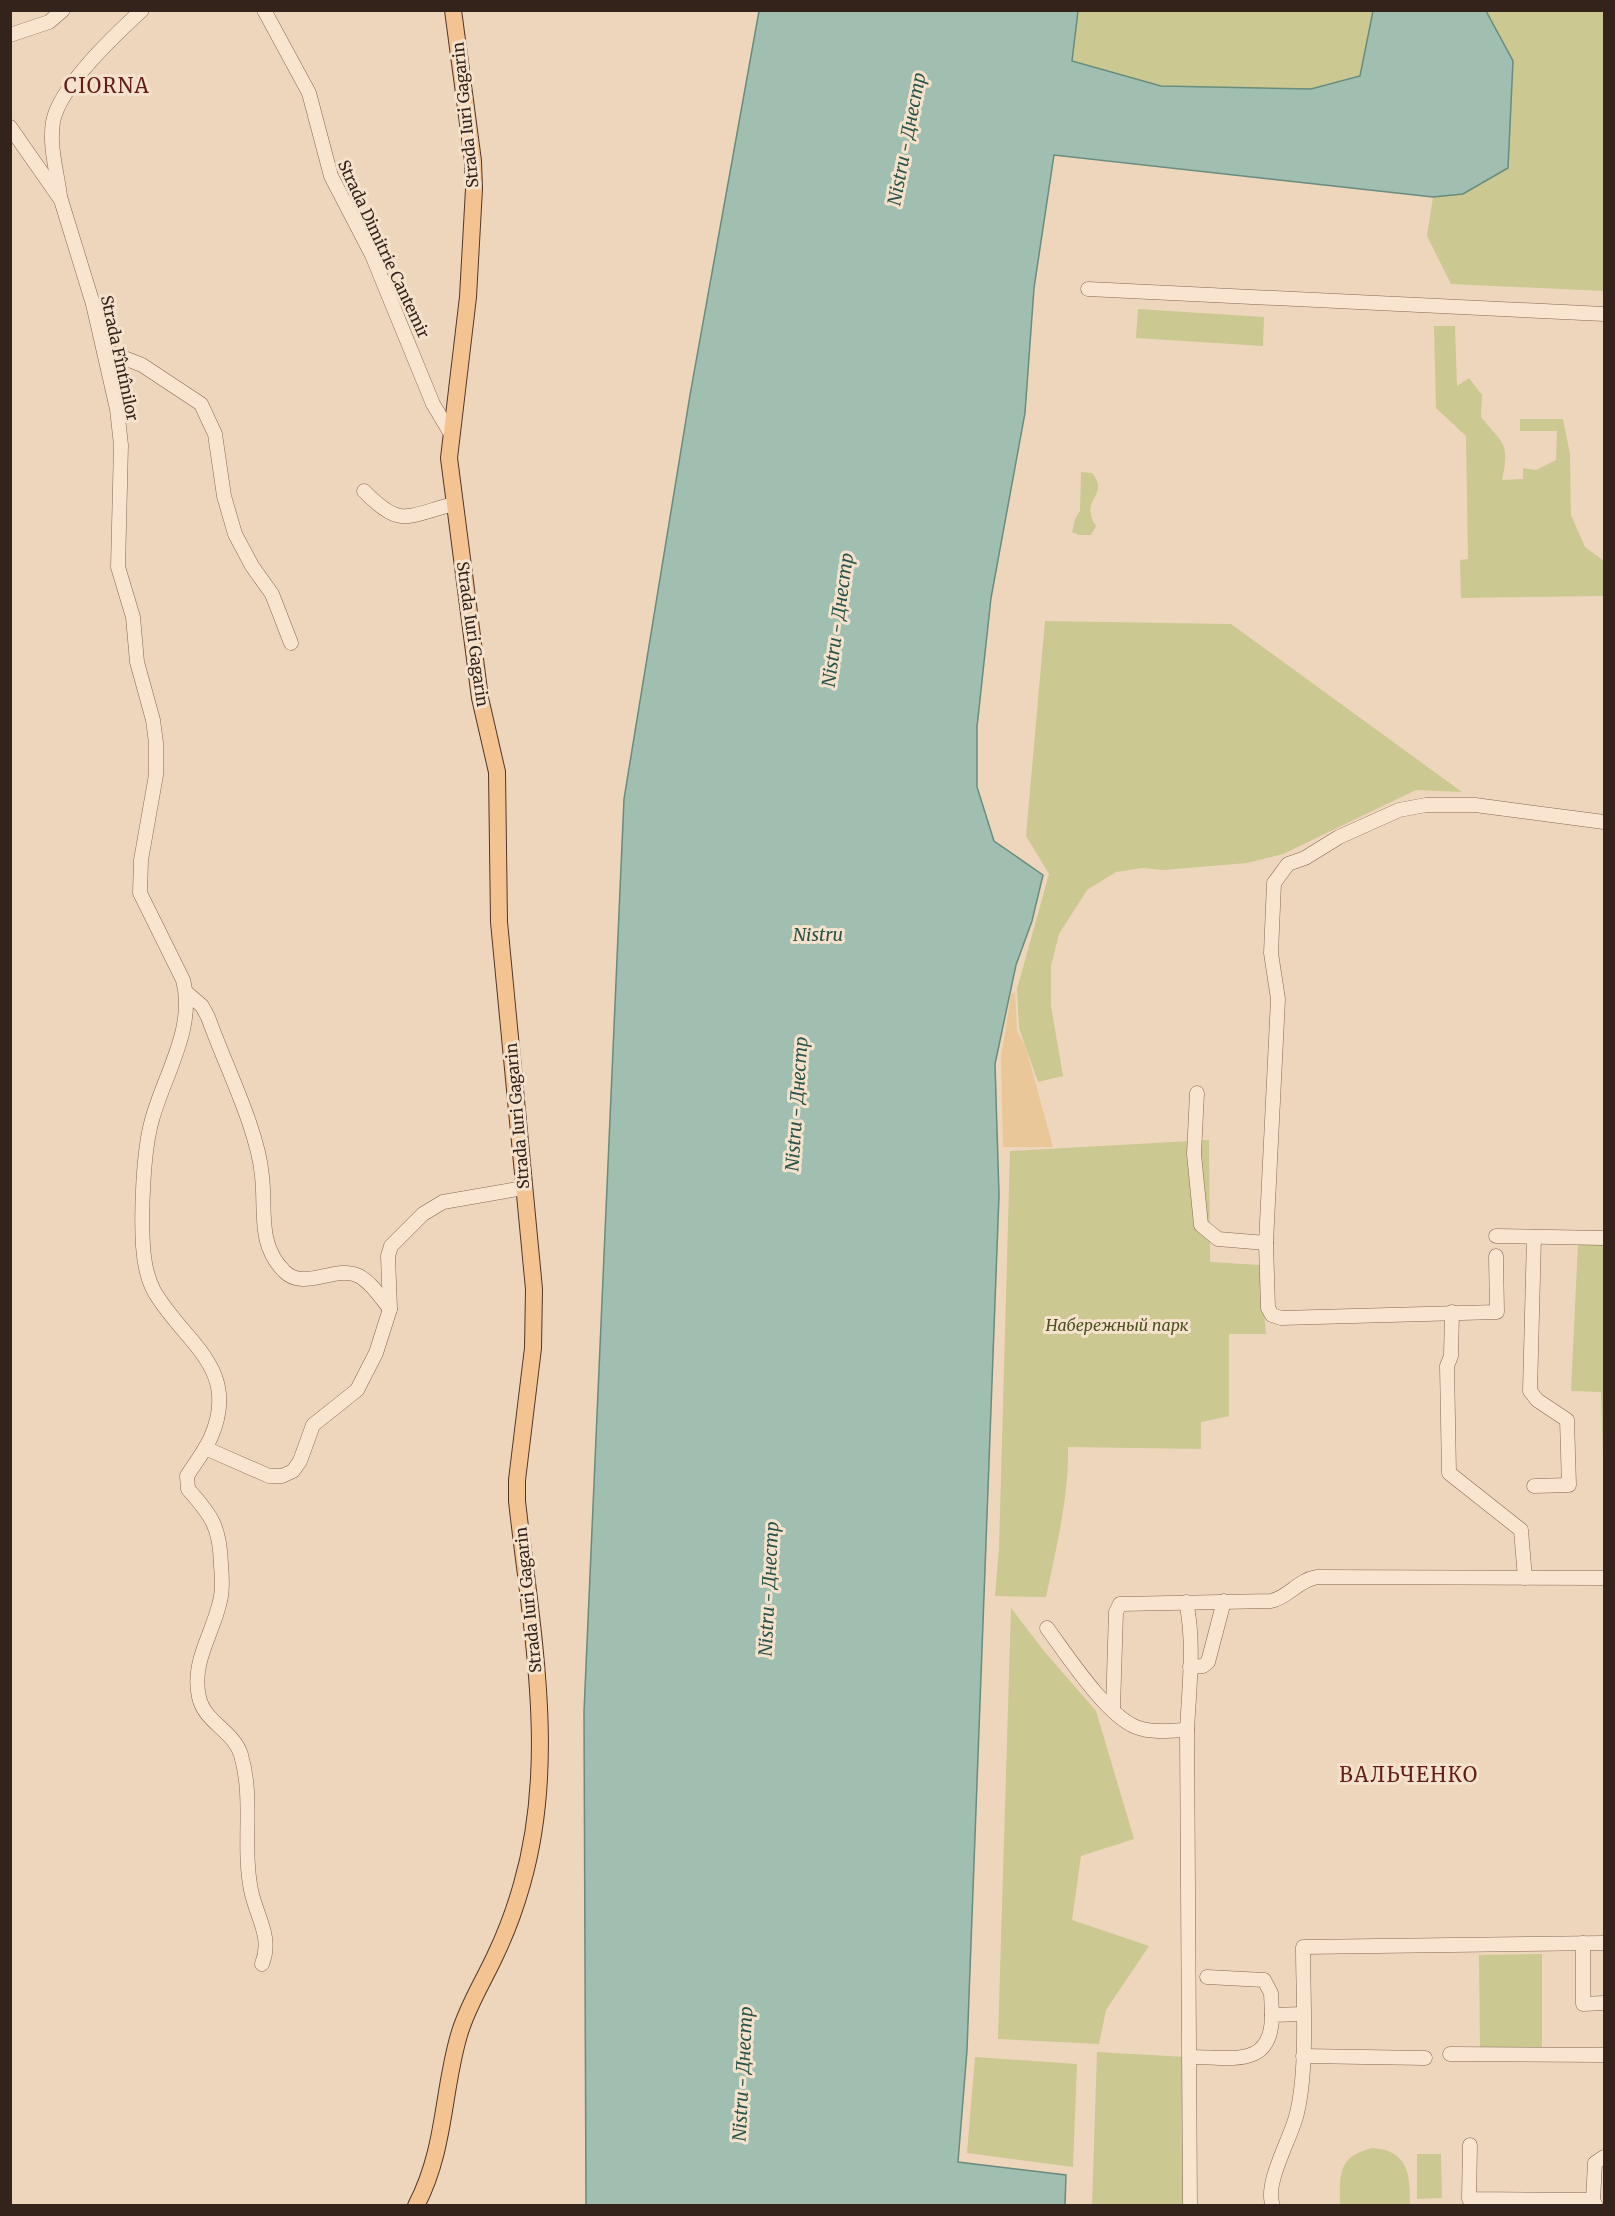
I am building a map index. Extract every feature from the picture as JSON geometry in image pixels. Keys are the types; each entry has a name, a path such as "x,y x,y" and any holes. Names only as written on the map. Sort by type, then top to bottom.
{"main road":[{"name":"Strada Iuri Gagarin","path":"416,2205 432,2167 443,2127 460,2031 510,1921 523,1882 538,1812 540,1755 539,1701 517,1501 517,1480 535,1330 533,1273 499,922 497,772 480,698 449,458 468,297 474,189 472,153 453,10"}],"street":[{"path":"10,35 50,21 63,10"},
{"path":"61,201 52,132 60,102 100,49 142,10"},
{"name":"Strada Dimitrie Cantemir","path":"264,10 309,93 331,176 372,255 433,404 451,434"},
{"name":"Strada Fîntînilor","path":"10,127 61,201 104,350 117,409 121,445 118,567 133,617 137,662 153,720 157,759 139,879 140,893 183,980 187,993"},
{"path":"1088,289 1605,314"},
{"path":"104,350 142,365 201,404 215,434 224,496 235,534 252,566 272,594 291,643"},
{"path":"364,491 383,511 399,518 454,504"},
{"path":"1496,1256 1497,1312 1281,1318 1272,1315 1268,1308 1266,1243 1278,999 1271,953 1274,883 1288,864 1305,858 1339,837 1394,812 1426,805 1486,806 1605,822"},
{"path":"187,993 202,1006 250,1127 261,1165 264,1233 283,1270 299,1278 342,1273 359,1276 375,1290 390,1310"},
{"path":"187,993 178,1050 148,1133 143,1246 153,1289 169,1315 207,1357 215,1377 218,1413 206,1448 187,1476 186,1483 188,1489 210,1514 219,1533 222,1577 221,1600 206,1638 199,1665 199,1697 206,1713 231,1737 240,1752 247,1792 245,1854 251,1891 266,1941 267,1952 262,1964"},
{"path":"1197,1094 1194,1154 1201,1225 1218,1239 1266,1243"},
{"path":"206,1448 269,1476 282,1476 293,1471 300,1461 313,1425 357,1390 375,1353 390,1310 389,1251 397,1239 432,1207 456,1197 523,1188"},
{"path":"1496,1236 1605,1238"},
{"path":"1534,1237 1530,1391 1537,1400 1567,1420 1569,1485 1534,1486"},
{"path":"1452,1312 1451,1356 1447,1366 1449,1473 1521,1530 1525,1578"},
{"path":"1113,1708 1116,1606 1124,1603 1279,1599 1305,1579 1317,1577 1605,1578"},
{"path":"1190,1667 1203,1666 1208,1662 1224,1601"},
{"path":"1186,1602 1189,1615 1190,1667 1187,1730 1191,2057 1190,2205"},
{"path":"1047,1628 1087,1680 1129,1723 1138,1728 1187,1730"},
{"path":"1583,1943 1583,2004 1605,2003"},
{"path":"1273,2205 1270,2200 1273,2182 1298,2113 1303,2056 1303,1947 1605,1943"},
{"path":"1191,2057 1251,2056 1265,2048 1272,2034 1271,1994 1264,1980 1207,1977"},
{"path":"1272,2015 1303,2014"},
{"path":"1450,2054 1605,2055"},
{"path":"1303,2056 1425,2058"},
{"path":"1470,2145 1469,2199 1595,2203 1595,2163 1605,2157"}],"green space":[{"path":"1078,11 1373,11 1360,76 1311,89 1160,86 1072,61"},
{"path":"1486,11 1604,11 1604,291 1451,284 1427,236 1433,197 1463,194 1513,61"},
{"path":"1138,309 1264,317 1263,346 1136,338"},
{"path":"1434,326 1455,326 1457,386 1469,378 1482,395 1481,417 1500,439 1505,451 1502,480 1523,479 1523,468 1536,470 1556,460 1557,431 1520,431 1520,419 1563,419 1570,454 1571,515 1585,547 1604,561 1604,596 1461,598 1460,560 1468,559 1466,436 1436,408"},
{"path":"1081,472 1092,473 1098,487 1090,509 1096,526 1091,535 1079,535 1072,532 1075,519 1080,511"},
{"path":"1045,621 1231,624 1462,792 1416,790 1283,854 1247,863 1163,870 1143,868 1116,872 1087,890 1059,934 1051,966 1051,1006 1063,1076 1038,1082 1019,1028 1017,989 1049,874 1026,836"},
{"name":"Набережный парк","path":"1209,1140 1210,1262 1260,1265 1266,1334 1229,1334 1229,1416 1201,1422 1201,1449 1068,1447 1064,1504 1046,1597 995,1596 999,1549 1010,1151"},
{"path":"1578,1244 1604,1245 1604,1491 1601,1392 1571,1391"},
{"path":"1011,1608 1044,1651 1096,1711 1134,1839 1081,1856 1072,1920 1149,1946 1106,2010 1099,2044 998,2039"},
{"path":"1542,1954 1542,2047 1480,2048 1479,1955"},
{"path":"1097,2052 1186,2057 1186,2205 1092,2206"},
{"path":"975,2057 1077,2064 1073,2167 967,2153"},
{"path":"1373,2148 1385,2150 1401,2159 1408,2175 1410,2205 1340,2205 1343,2168 1353,2156"},
{"path":"1417,2154 1441,2154 1442,2198 1417,2199"}],"sand":[{"path":"1015,991 1017,1031 1026,1048 1053,1147 1003,1147 1001,1057 1011,995"}],"water":[{"name":"Nistru","path":"759,11 1078,11 1072,61 1161,86 1311,89 1360,76 1373,11 1486,11 1513,61 1508,168 1463,194 1433,197 1054,155 1034,288 1025,413 991,598 977,727 977,787 994,841 1043,875 1032,921 1016,965 995,1064 999,1195 967,2050 958,2162 1066,2175 1065,2205 586,2205 584,1712 624,799 690,395"}],"district":[{"name":"CIORNA","path":"107,86"},
{"name":"ВАЛЬЧЕНКО","path":"1409,1775"}],"water label":[{"name":"Nistru - Днестр","path":"907,139"},
{"name":"Nistru - Днестр","path":"838,620"},
{"name":"Nistru - Днестр","path":"797,1104"},
{"name":"Nistru - Днестр","path":"769,1589"},
{"name":"Nistru - Днестр","path":"743,2074"}]}
